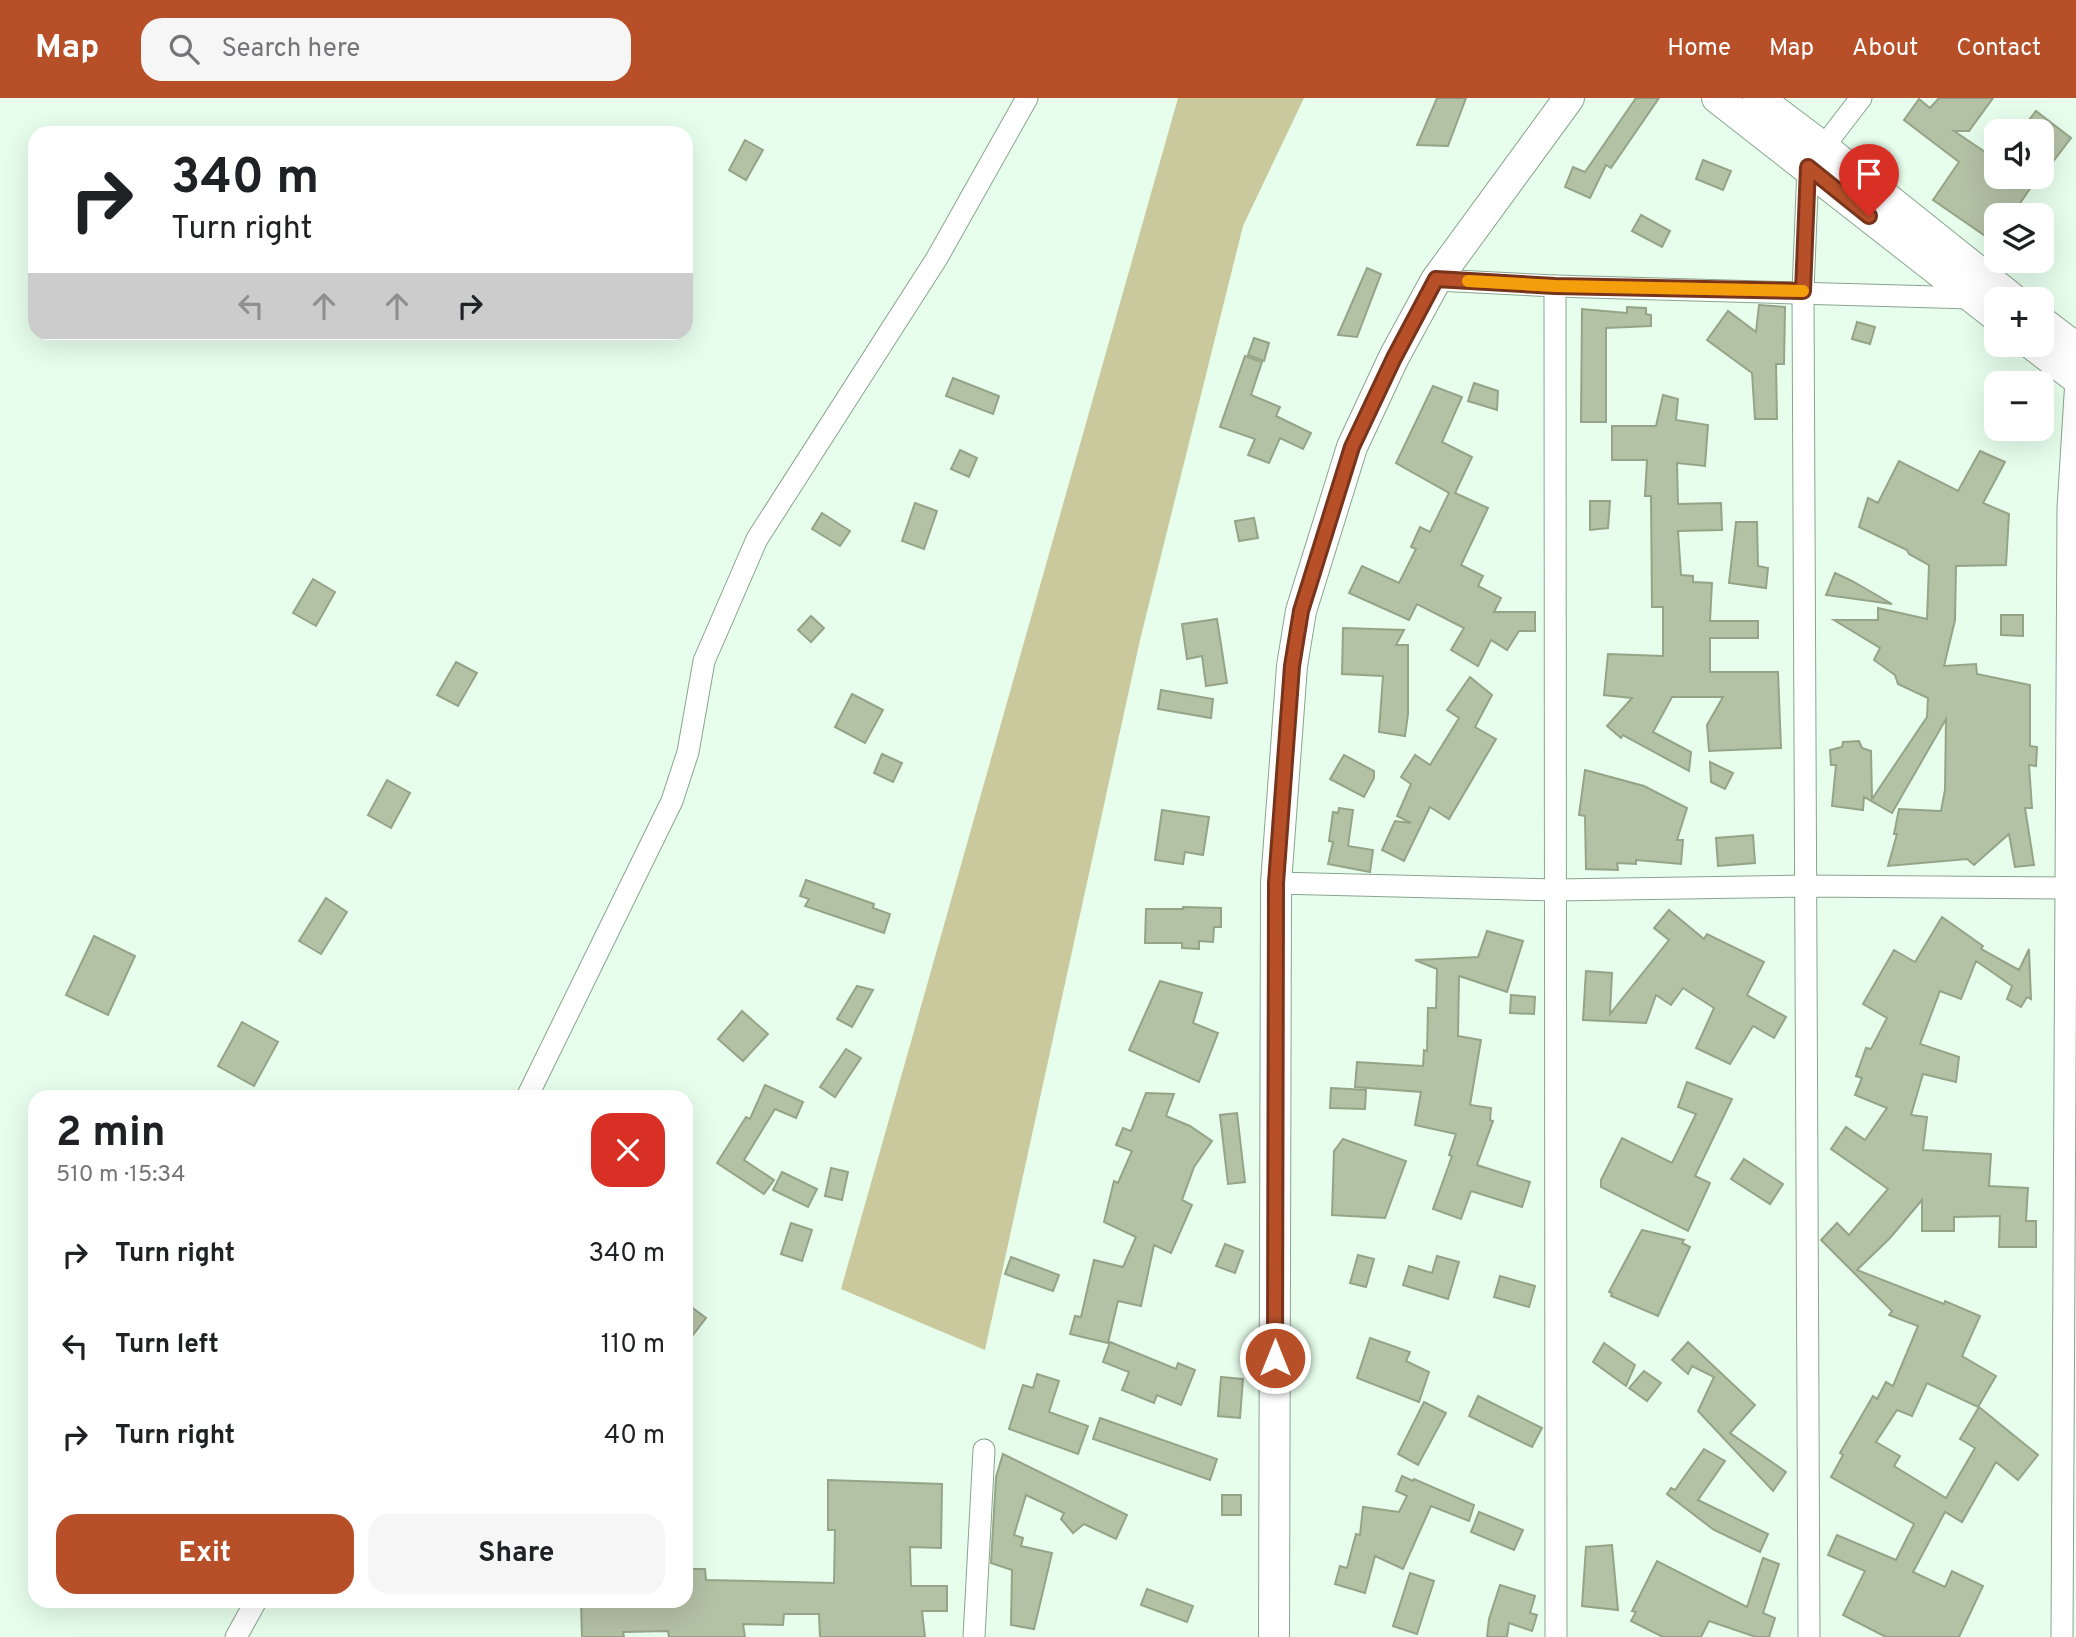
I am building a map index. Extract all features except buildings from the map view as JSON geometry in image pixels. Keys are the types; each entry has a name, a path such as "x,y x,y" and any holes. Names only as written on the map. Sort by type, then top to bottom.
{"street":[{"path":"530,1090 672,801 688,752 704,662 757,539 937,258 1027,98"},
{"path":"1274,1637 1276,883 1292,666 1301,611 1352,447 1394,358 1436,279 1569,98"},
{"path":"1717,98 1815,157 1996,287"},
{"path":"1758,98 1815,157 1984,308"},
{"path":"1809,1637 1803,291 1815,157 1861,98"},
{"path":"1436,279 1555,286 1803,291 1971,298"},
{"path":"1555,286 1556,1637"},
{"path":"2054,331 2076,348"},
{"path":"2049,357 2076,378 2068,508 2072,764 2067,888 2062,1637"},
{"path":"1276,883 1556,890 1805,886 2067,888"},
{"path":"974,1637 984,1450"},
{"path":"236,1637 252,1608"}],"green space":[{"path":"1178,98 1304,98 1243,226 1140,640 985,1350 841,1289"}],"slow traffic":[{"path":"1468,281 1555,286 1803,291"}],"route":[{"path":"1275,1358 1276,883 1292,666 1301,611 1316,556 1352,447 1394,358 1436,279 1555,286 1803,291 1808,167 1869,216"}]}
